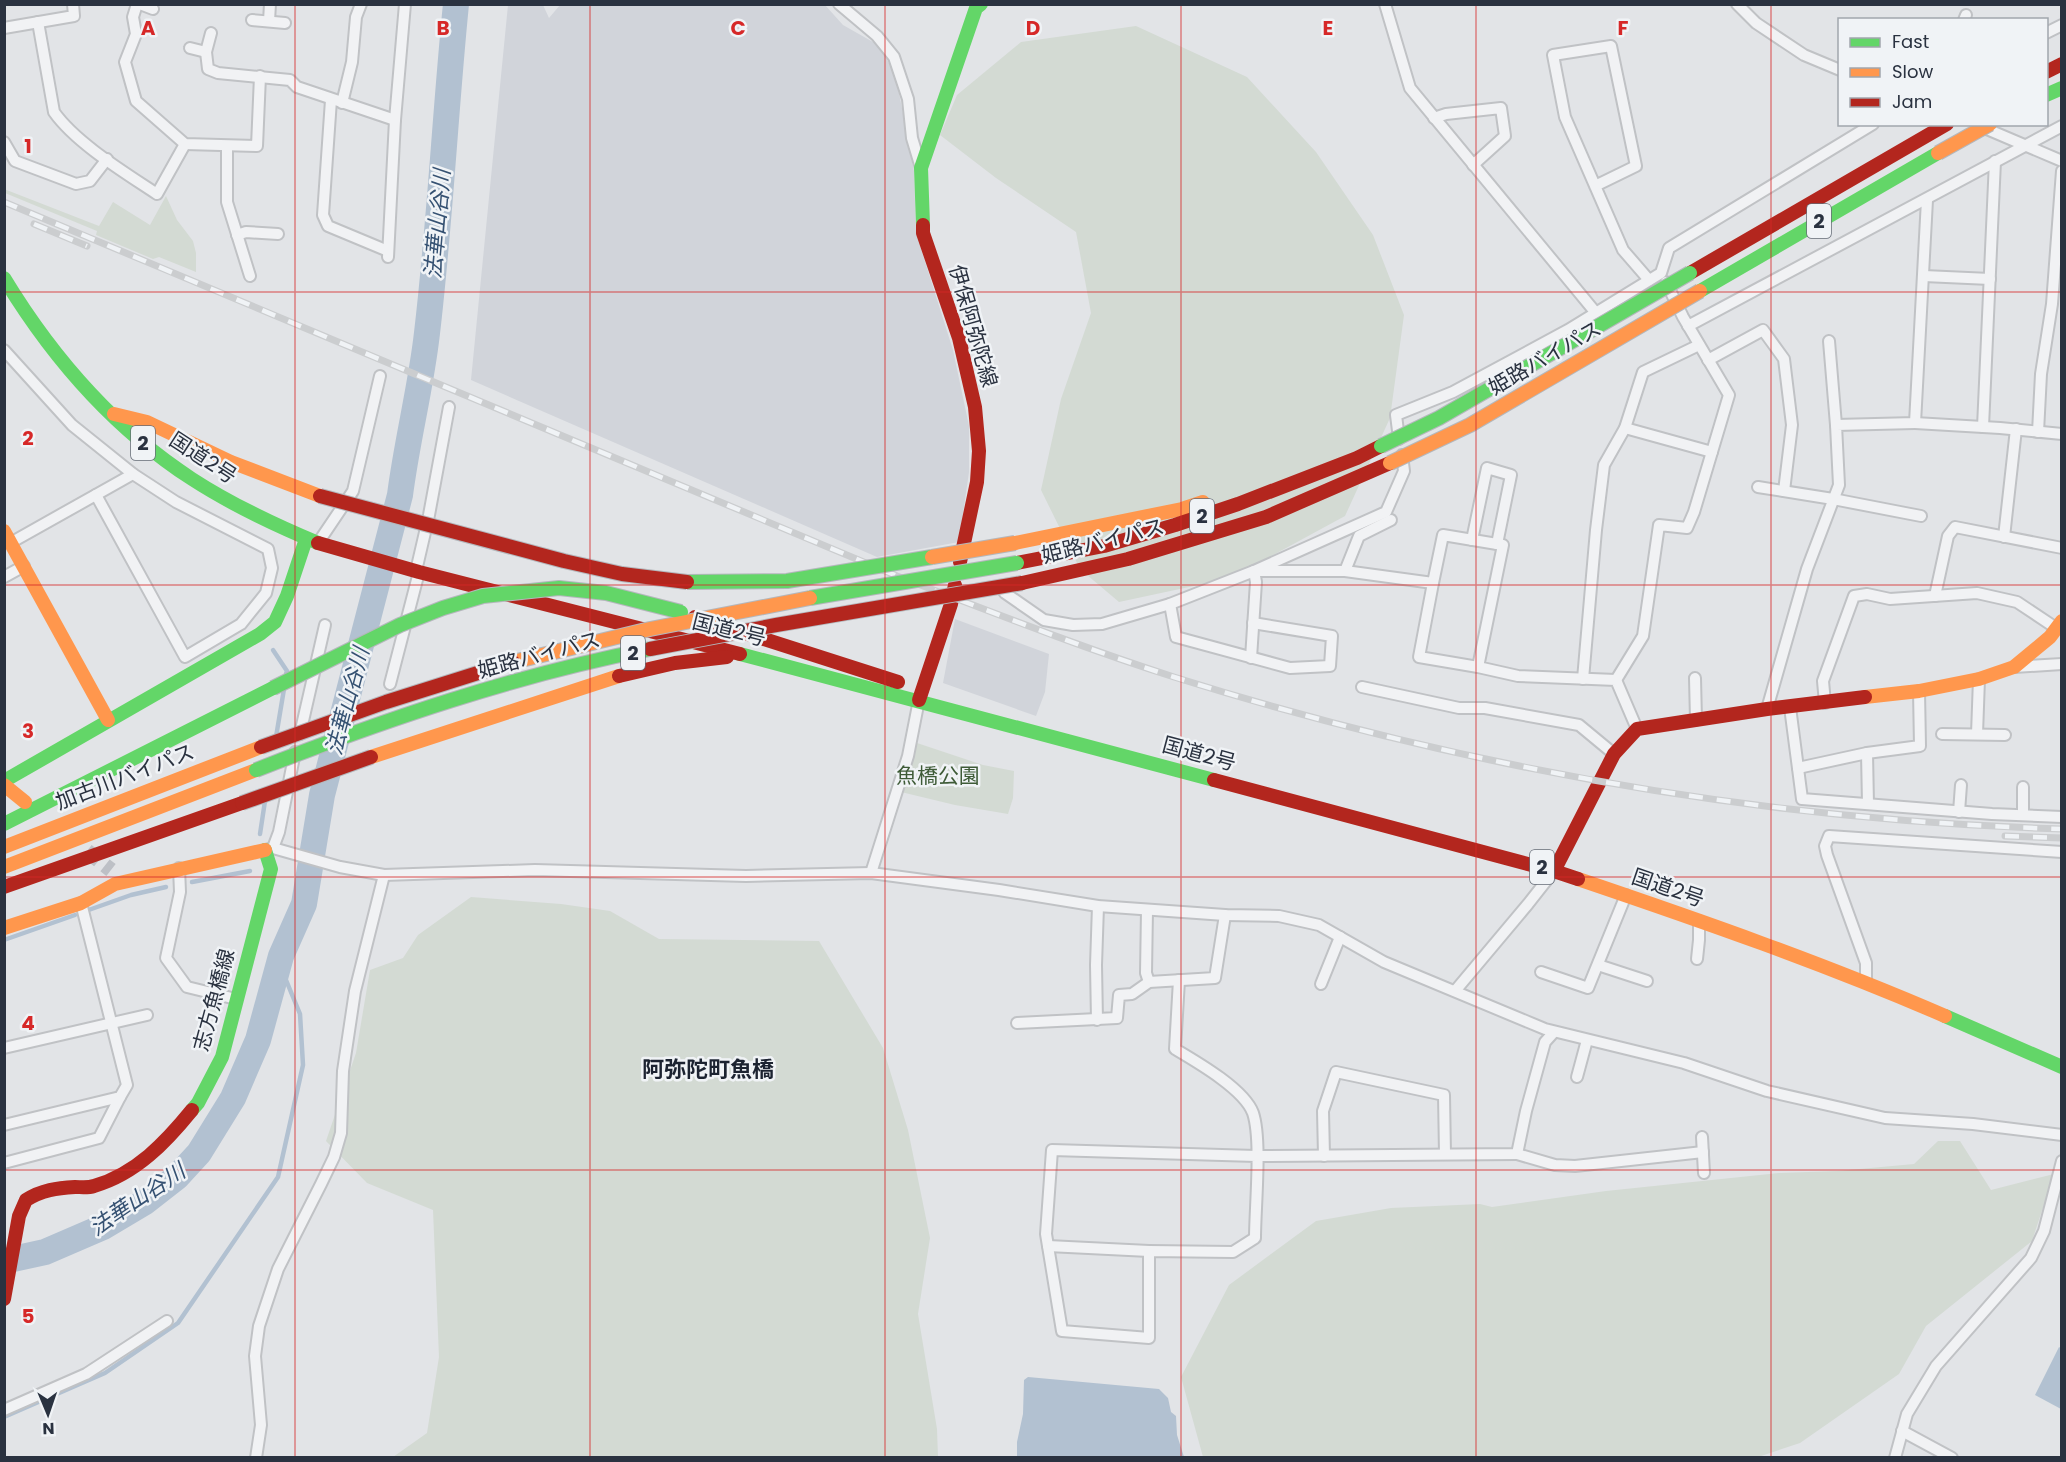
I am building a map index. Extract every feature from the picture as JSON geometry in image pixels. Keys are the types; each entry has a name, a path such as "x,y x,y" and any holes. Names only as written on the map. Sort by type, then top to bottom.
{"main road":[{"name":"伊保阿弥陀線","path":"921,695 951,604 967,532 977,472 978,451 975,407 959,338 923,233 921,168 976,8 981,4"},
{"name":"姫路バイパス","path":"261,747 375,705 598,640 767,605 1104,546 1238,504 1357,458 1449,412 1943,126"},
{"name":"姫路バイパス","path":"256,770 439,704 600,659 1022,583 1128,559 1266,517 1470,425 1986,126"},
{"name":"国道2号","path":"4,278 43,337 68,369 109,412 151,449 192,479 268,522 312,541 417,571 748,656 921,695 1003,722 1554,871 1866,982 2061,1067"},
{"path":"109,412 147,422 231,462 320,496 564,561 622,574 698,583 787,581 1015,543 1182,508 1357,458"},
{"path":"8,537 108,720"},
{"path":"4,780 260,634 275,622 312,541"},
{"path":"4,824 400,625 443,608 483,596 559,588 606,593 681,612 921,695"},
{"path":"1554,871 1614,754 1637,729 1767,709 1919,691 1979,679 2014,667 2050,637 2059,625"},
{"path":"4,887 371,757 565,692 648,668 698,659 748,656"},
{"name":"加古川バイパス","path":"4,847 261,747"},
{"name":"加古川バイパス","path":"4,867 256,770"},
{"path":"4,785 26,802"},
{"path":"4,928 82,906 113,877 180,874 274,850"},
{"name":"志方魚橋線","path":"5,1298 19,1216 26,1200 53,1188 92,1187 124,1174 147,1158 175,1131 198,1103 222,1057 274,850"}],"street":[{"path":"153,9 138,4 133,17 135,33 125,62 136,101 185,144 257,146 260,75"},
{"path":"269,21 270,4"},
{"path":"362,4 356,17 359,43 350,73 337,101 322,215 328,226 388,254 395,120 405,4"},
{"path":"839,4 877,36 894,57 908,99 912,138 921,168"},
{"path":"1385,4 1410,88 1596,313"},
{"path":"1737,4 1756,24 1804,56 1838,69"},
{"path":"5,26 74,16 77,5"},
{"path":"252,20 285,23"},
{"path":"38,22 54,111 62,123 156,194 185,144"},
{"path":"211,33 206,52 208,69 218,73 260,75 290,80 297,87 395,120"},
{"path":"1595,186 1636,166 1611,46 1553,55 1565,117 1595,186 1623,250 1649,280"},
{"path":"190,48 206,52"},
{"path":"1434,118 1446,114 1501,108 1505,136 1473,165"},
{"path":"967,532 1005,593 1044,620 1073,625 1102,624 1170,604 1254,571 1386,512 1404,471 1396,415 1453,392 1596,313 1661,273 1669,248 1870,126"},
{"path":"1980,126 2061,160"},
{"path":"1688,326 1927,200 2061,126"},
{"path":"4,142 15,161 76,184 90,182 107,159"},
{"path":"228,146 227,202 250,276"},
{"path":"1983,427 1995,161"},
{"path":"2038,432 2041,374 2052,304 2061,171"},
{"path":"1915,423 1927,200"},
{"path":"237,235 246,232 278,234"},
{"path":"1616,680 1643,636 1659,525 1687,528 1694,512 1729,395 1688,326 1661,273"},
{"path":"1924,276 1990,279"},
{"path":"1708,360 1763,330 1785,359 1792,425 1784,491"},
{"path":"1767,709 1807,569 1839,485 1829,341"},
{"path":"1583,679 1596,530 1605,465 1625,428 1643,372 1699,345"},
{"path":"4,350 72,425 133,474 176,502 268,549 272,568 266,593 241,624 185,657 96,495"},
{"path":"312,541 353,491 380,376"},
{"path":"390,684 429,515 449,407"},
{"path":"1836,425 1915,423 2061,434"},
{"path":"1625,428 1712,452"},
{"path":"2004,537 2016,429"},
{"path":"1472,540 1487,468 1511,475 1497,544"},
{"path":"8,537 96,495 133,474"},
{"path":"1758,487 1921,516"},
{"path":"1345,571 1359,536 1390,520"},
{"path":"1935,596 1948,536 1955,527 2061,548"},
{"path":"1478,667 1503,545 1443,535 1419,657 1518,676 1616,680"},
{"path":"4,577 24,566"},
{"path":"1254,571 1345,571 1433,583"},
{"path":"1251,658 1256,582 1254,571"},
{"path":"1825,702 1823,681 1854,596 1867,594 1890,599 1977,592 2017,602 2059,625"},
{"path":"1170,604 1176,637 1290,668 1330,666 1332,636 1253,623"},
{"path":"325,625 274,850 340,867 384,875 535,870 746,876 871,873 1098,906 1225,915 1279,916 1319,925 1384,962 1554,1032 1684,1063 1767,1091 1885,1118 1973,1124 2061,1135"},
{"path":"2014,667 2061,664"},
{"path":"1695,678 1696,720"},
{"path":"1977,734 1979,679"},
{"path":"1616,680 1637,729"},
{"path":"1367,701 1366,688 1459,708 1485,708 1579,725 1614,754"},
{"path":"1798,768 1867,753 1920,746 1919,691"},
{"path":"871,873 908,756 921,695"},
{"path":"1790,707 1803,799 1959,812 2061,817"},
{"path":"1942,734 2006,735"},
{"path":"1867,753 1868,804"},
{"path":"1959,812 1961,785"},
{"path":"2023,787 2023,815"},
{"path":"1866,982 1866,963 1827,855 1826,846 1829,836 2061,852"},
{"path":"1455,991 1554,871"},
{"path":"180,874 180,892 166,958 187,987 236,999"},
{"path":"256,1458 261,1425 255,1356 259,1326 279,1269 334,1157 340,1133 344,1071 355,991 384,875"},
{"path":"1541,972 1588,988 1626,895"},
{"path":"4,1164 99,1138 127,1085 82,906"},
{"path":"1097,1020 1098,906"},
{"path":"1147,910 1146,973 1149,982"},
{"path":"1017,1023 1117,1018 1119,994 1132,994 1149,982 1215,978 1225,915"},
{"path":"1697,959 1699,921"},
{"path":"1321,984 1340,937"},
{"path":"1598,965 1647,981"},
{"path":"1048,1246 1233,1252 1255,1238 1256,1131 1253,1112 1243,1099 1215,1074 1175,1049 1179,980"},
{"path":"4,1048 147,1015"},
{"path":"1517,1154 1545,1042 1554,1032"},
{"path":"1577,1077 1587,1040"},
{"path":"1324,1156 1323,1111 1336,1072 1444,1095 1445,1154"},
{"path":"4,1125 120,1097"},
{"path":"1702,1137 1704,1173"},
{"path":"1149,1251 1149,1338 1062,1331 1046,1234 1052,1150 1256,1156 1517,1154 1555,1165 1575,1166 1703,1152"},
{"path":"1895,1458 1907,1414 1936,1366 2031,1258 2044,1231 2061,1161"},
{"path":"4,1410 86,1374 166,1321"},
{"path":"1902,1431 1952,1458"}],"shaded area":[{"path":"508,5 543,5 549,18 560,5 825,5 843,25 880,46 893,71 899,93 914,171 916,233 953,350 969,426 969,472 959,542 877,557 471,380"},
{"path":"955,619 1049,654 1045,692 1036,716 943,683"}],"green space":[{"path":"1136,26 1247,77 1316,152 1373,235 1404,315 1390,418 1345,516 1231,578 1119,602 1080,569 1041,490 1061,399 1091,313 1076,232 996,178 940,135 957,95 1021,42"},
{"path":"4,189 99,226 113,202 150,225 166,196 177,220 193,241 196,253 196,272 159,257 153,259 96,235 97,231 5,193"},
{"name":"魚橋公園","path":"917,743 983,765 1014,771 1013,798 1008,814 955,805 901,792"},
{"path":"471,897 561,904 610,911 659,939 819,941 883,1048 908,1130 930,1238 918,1314 937,1429 938,1457 393,1457 427,1433 439,1357 433,1210 367,1183 326,1141 356,1053 370,970 403,958 418,935"},
{"path":"1938,1141 1960,1141 1991,1190 2054,1174 2032,1241 1926,1326 1899,1374 1800,1443 1758,1457 1203,1457 1181,1377 1229,1285 1316,1221 1391,1208 1480,1204 1492,1207 1606,1191 1779,1173 1838,1171 1914,1164"}],"water":[{"path":"2059,1347 2062,1349 2061,1409 2035,1395"},
{"path":"1028,1377 1159,1389 1168,1398 1171,1412 1176,1416 1177,1435 1184,1457 1017,1457 1017,1442 1023,1414 1024,1380"}],"waterway":[{"name":"法華山谷川","path":"4,1261 45,1252 103,1227 145,1202 177,1177 199,1153 233,1098 258,1040 281,956 304,904 322,795 400,495 427,333 456,4"},
{"path":"273,650 287,671 286,674"},
{"path":"276,737 284,689"},
{"path":"260,834 265,801"},
{"path":"192,882 250,871"},
{"path":"83,912 131,895 166,887"},
{"path":"4,940 75,915"},
{"path":"4,1417 105,1373 178,1323 278,1177 303,1065 300,1014 279,963"}],"tunnel":[{"path":"87,851 111,870"}],"railway":[{"path":"4,202 897,576 1069,641 1174,677 1282,709 1392,737 1502,762 1613,783 1724,801 1837,814 1949,824 2062,829"},
{"path":"34,224 87,246"},
{"path":"2005,836 2062,838"}],"traffic: fast":[{"path":"923,225 921,168 976,8 981,4"},
{"path":"2048,94 2062,88"},
{"path":"1700,291 1938,153"},
{"path":"1381,446 1439,418 1690,273"},
{"path":"4,278 64,363 111,414 137,438 192,479 223,497 270,522 318,543"},
{"path":"4,781 260,634 275,622 287,596 306,539"},
{"path":"687,582 787,581 932,557"},
{"path":"810,598 1017,563"},
{"path":"273,688 400,625 443,608 483,596 559,588 606,593 681,612"},
{"path":"256,770 450,700 549,672 650,649"},
{"path":"740,654 1214,780"},
{"path":"4,824 273,688"},
{"path":"192,1110 222,1057 271,869 265,850"},
{"path":"1945,1016 2062,1067"}],"traffic: slow":[{"path":"1938,153 1986,126"},
{"path":"1390,463 1470,425 1700,291"},
{"path":"114,414 147,422 231,462 320,496"},
{"path":"1015,543 1182,509 1203,502"},
{"path":"4,531 108,720"},
{"path":"932,557 1015,543"},
{"path":"513,662 650,629 810,598"},
{"path":"1865,697 1919,691 1979,679 2014,667 2050,637 2062,621"},
{"path":"371,757 619,676"},
{"path":"4,847 261,747"},
{"path":"4,867 256,770"},
{"path":"4,785 25,802"},
{"path":"4,928 81,903 115,884 265,850"},
{"path":"1578,879 1763,944 1945,1016"}],"traffic: jam":[{"path":"2048,71 2062,64"},
{"path":"1690,273 1944,126"},
{"path":"923,225 923,233 959,338 975,407 979,451 977,482 960,562"},
{"path":"1017,563 1104,546 1175,525 1238,504 1357,458 1381,446"},
{"path":"1022,583 1128,559 1266,517 1390,463"},
{"path":"320,496 564,561 622,574 687,582"},
{"path":"318,543 419,572 740,654"},
{"path":"650,649 1022,583"},
{"path":"919,700 951,604 955,585"},
{"path":"695,617 898,682"},
{"path":"619,676 675,663 727,657"},
{"path":"261,747 386,702 513,662"},
{"path":"1554,871 1614,754 1637,729 1865,697"},
{"path":"242,803 371,757"},
{"path":"1214,780 1578,879"},
{"path":"4,887 242,803"},
{"path":"4,1299 19,1216 26,1200 50,1190 94,1186 123,1174 161,1145 192,1110"}],"district":[{"name":"阿弥陀町魚橋","path":"708,1069"}]}
